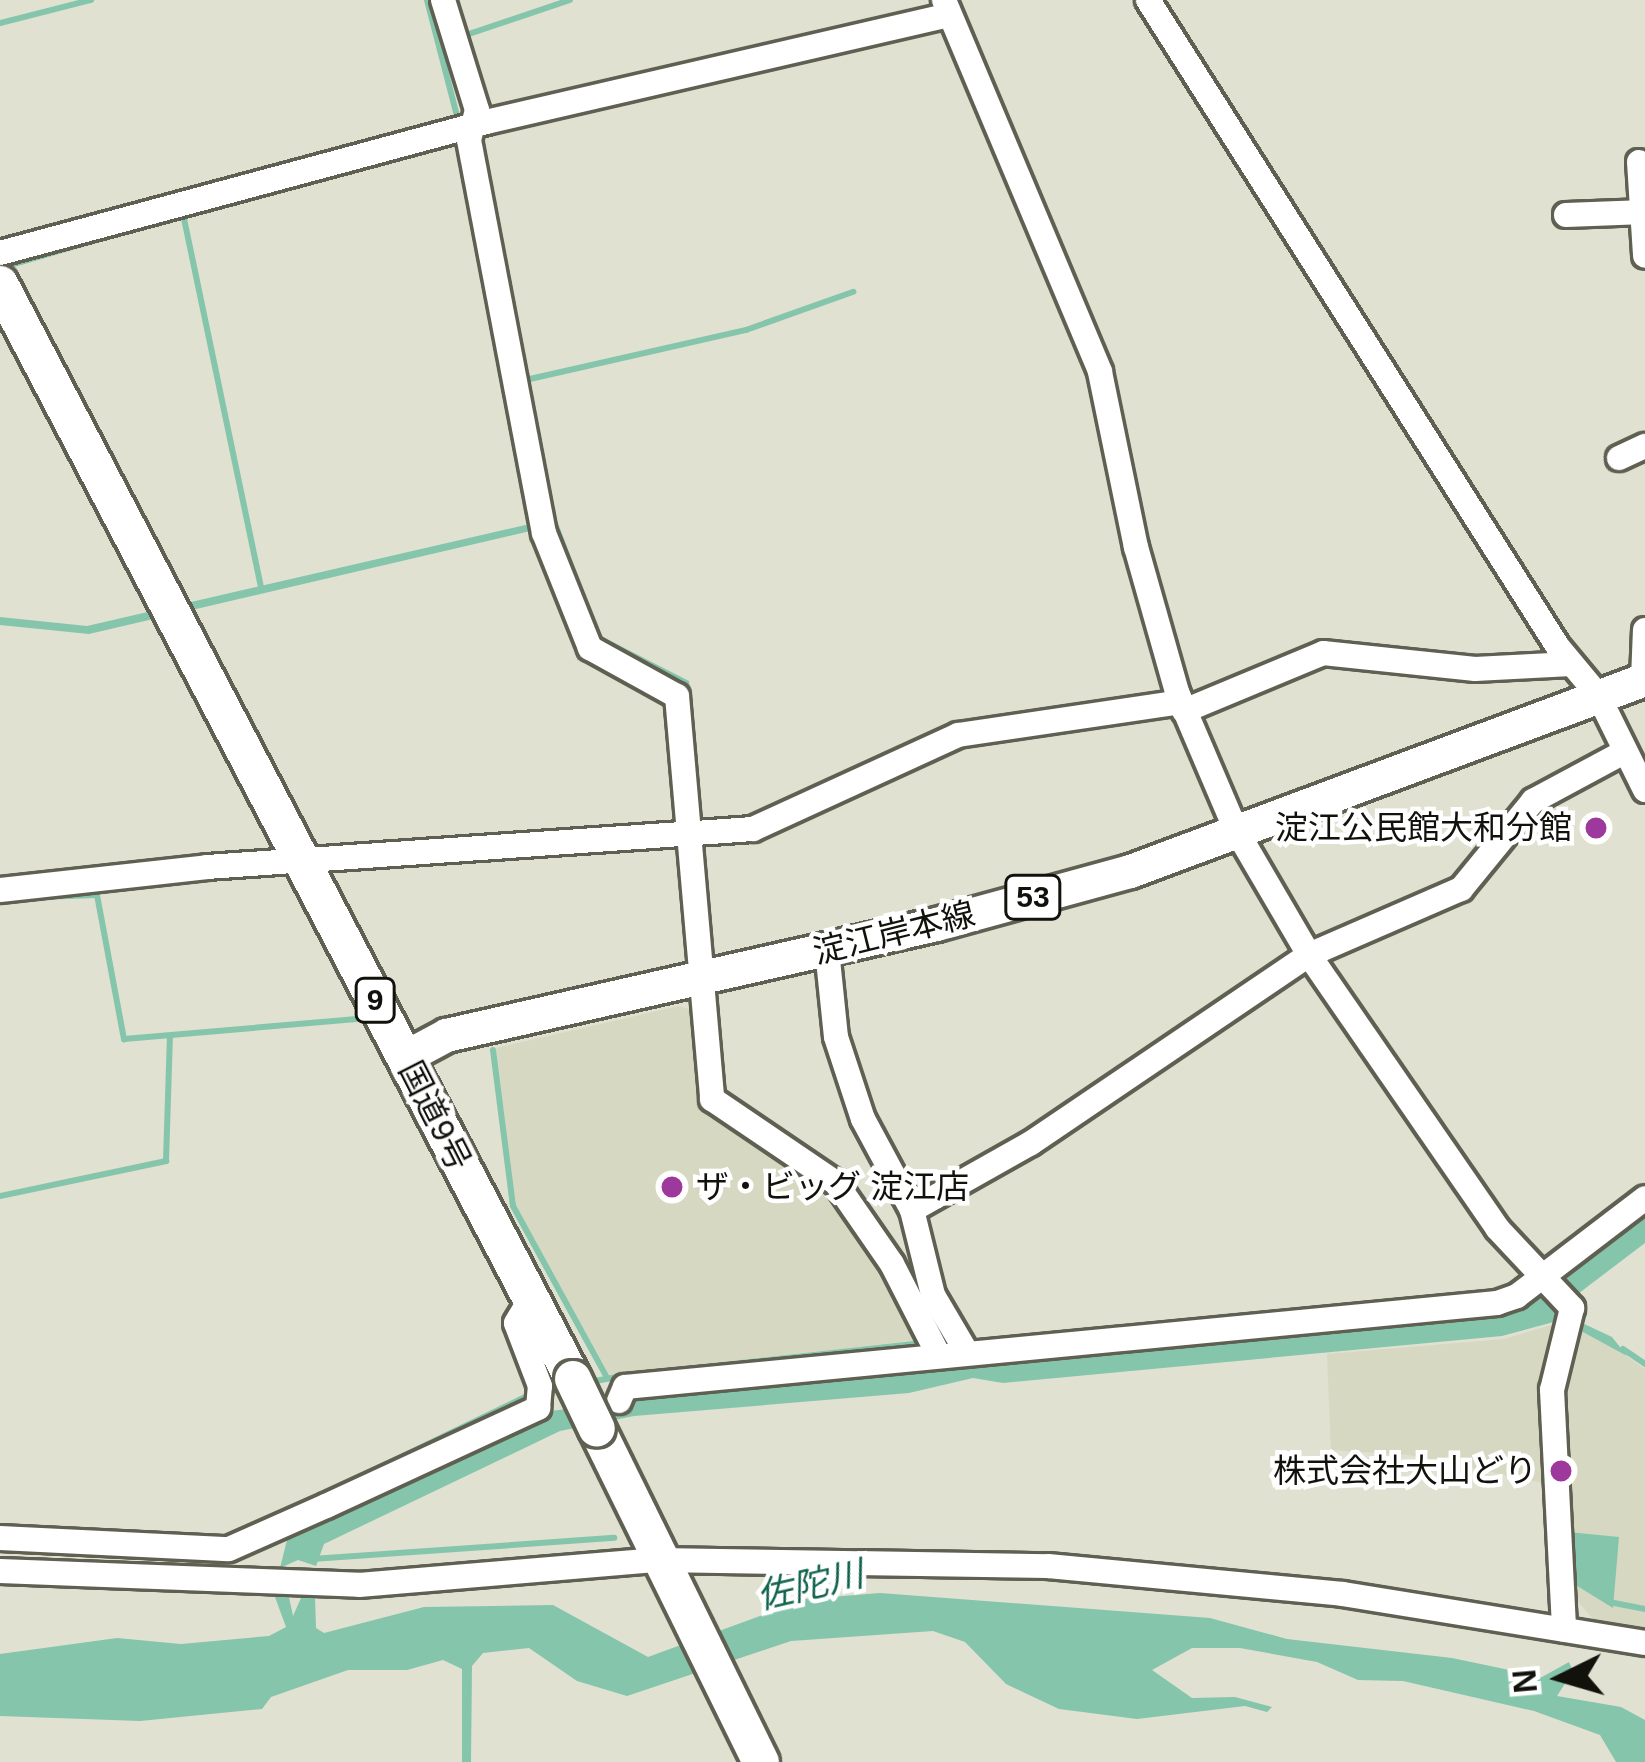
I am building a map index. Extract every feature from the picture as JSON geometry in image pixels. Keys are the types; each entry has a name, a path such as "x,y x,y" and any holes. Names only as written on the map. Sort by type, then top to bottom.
{"highway":[{"name":"国道9号","path":"0,284 530,1300 569,1393 608,1415 660,1566 761,1762"}],"main road":[{"name":"淀江岸本線","path":"405,1057 446,1035 827,950 1130,871 1644,679"}],"street":[{"path":"443,0 477,110 470,129 543,525 590,648 677,696 699,836 700,979 712,1099 836,1184 892,1264 939,1356"},
{"path":"1148,0 1570,664 1598,695 1645,790"},
{"path":"0,253 946,8 1100,372 1136,547 1182,706 1236,830 1309,955 1497,1228 1547,1276 1569,1315 1552,1390 1564,1630"},
{"path":"1640,162 1645,256"},
{"path":"1566,215 1644,212"},
{"path":"1619,458 1645,446"},
{"path":"1644,679 1645,630"},
{"path":"0,890 753,829 958,735 1182,706 1323,653 1474,669 1570,664"},
{"path":"912,1210 1049,1131 1309,955 1461,889 1533,801 1624,752"},
{"path":"827,950 836,1037 863,1120 912,1210 933,1294 966,1351"},
{"path":"608,1415 625,1387 1497,1303 1547,1276 1645,1198"},
{"path":"530,1300 516,1323 540,1386 538,1408"},
{"path":"0,1538 229,1549 569,1393"},
{"path":"0,1571 359,1585 660,1566 1048,1566 1343,1594 1645,1642"}],"shaded area":[{"path":"556,518 601,636 689,681 711,945 686,689 598,643 539,529 89,634 0,625 0,617 87,626"},
{"name":"ザ・ビッグ 淀江店","path":"679,1006 698,1012 702,1081 827,1182 925,1339 610,1376 516,1206 496,1048"},
{"path":"1645,1212 1645,1243 1562,1306 1563,1314 1612,1337 1627,1356 1561,1320 1502,1336 1003,1383 973,1378 909,1393 634,1416 560,1431 324,1544 316,1566 298,1560 280,1568 289,1532 542,1412 938,1364 1493,1311"},
{"name":"株式会社大山どり","path":"1561,1322 1592,1332 1645,1369 1645,1634 1601,1628 1572,1595 1563,1487 1409,1455 1331,1450 1327,1354 1504,1339"},
{"path":"1568,1532 1619,1537 1613,1608 1574,1584"},
{"path":"880,1593 1210,1618 1287,1639 1452,1658 1542,1677 1569,1662 1573,1671 1557,1696 1621,1707 1645,1720 1645,1762 1616,1762 1600,1735 1534,1711 1403,1681 1358,1680 1317,1662 1240,1648 1192,1648 1152,1670 1192,1698 1235,1697 1272,1707 1267,1712 1245,1706 1137,1719 1059,1709 1006,1684 965,1642 933,1631 791,1641 627,1696 577,1681 529,1648 483,1653 472,1666 471,1762 462,1762 462,1669 443,1660 407,1670 348,1670 271,1697 262,1709 140,1721 0,1716 0,1654 117,1638 181,1644 269,1636 286,1627 275,1597 289,1597 293,1616 301,1598 315,1598 316,1628 324,1633 424,1607 553,1605 648,1657 806,1599"}],"waterway":[{"path":"0,23 91,0"},
{"path":"427,0 458,120"},
{"path":"460,37 570,0"},
{"path":"468,196 529,523"},
{"path":"107,215 132,205"},
{"path":"182,209 261,587"},
{"path":"0,268 110,236 109,228"},
{"path":"521,381 746,330 853,292"},
{"path":"38,897 97,895 124,1039 359,1019"},
{"path":"0,1196 166,1161 170,1036"},
{"path":"493,1050 513,1206 607,1378"},
{"path":"678,1370 921,1343"},
{"path":"1623,1349 1645,1364"},
{"path":"589,1382 623,1376"},
{"path":"341,1486 529,1395"},
{"path":"312,1559 614,1538"},
{"path":"1609,1602 1645,1609"}],"place":[{"name":"淀江公民館大和分館","path":"1596,828"},
{"name":"ザ・ビッグ 淀江店","path":"672,1187"},
{"name":"株式会社大山どり","path":"1561,1471"}],"water label":[{"name":"佐陀川","path":"810,1585"}]}
